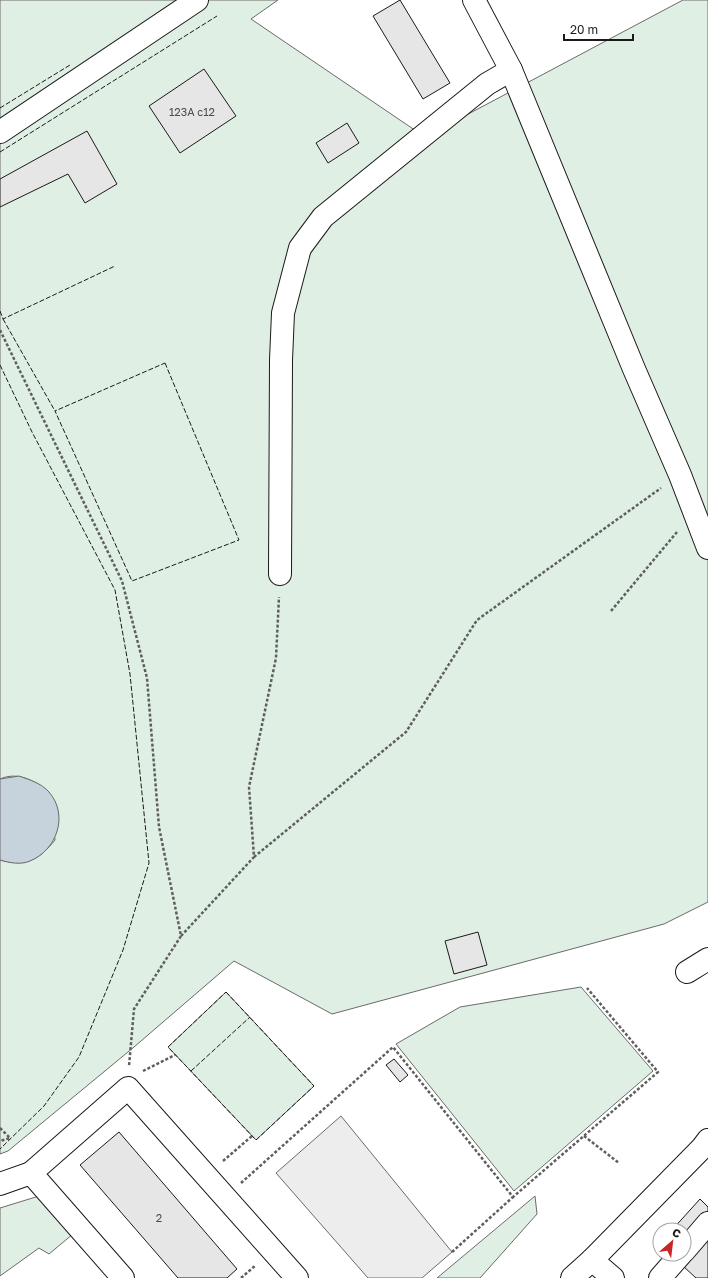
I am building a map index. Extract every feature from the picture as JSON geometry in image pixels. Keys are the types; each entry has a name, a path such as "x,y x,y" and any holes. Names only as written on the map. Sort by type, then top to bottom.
{"main road":[{"path":"0,132 197,0"},
{"path":"474,0 511,70 634,369 680,475 708,548"},
{"path":"280,574 281,360 283,313 300,248 322,217 487,84 511,70"},
{"path":"686,972 708,959"},
{"path":"0,1184 31,1173 128,1083 206,1176 297,1278"},
{"path":"572,1278 592,1260 702,1148 708,1140"},
{"path":"31,1173 123,1278"},
{"path":"692,1242 708,1223"},
{"path":"592,1260 613,1278"},
{"path":"660,1278 674,1262"}],"path":[{"path":"0,330 122,581 147,678 159,826 181,936"},
{"path":"128,1083 134,1009 181,936 254,857 406,732 477,620 680,475"},
{"path":"611,611 694,511"},
{"path":"254,857 249,787 276,658 280,574"},
{"path":"452,1252 513,1197 658,1072 587,988"},
{"path":"225,1197 393,1047 513,1197"},
{"path":"128,1083 175,1055"},
{"path":"0,1128 10,1138 0,1141"},
{"path":"206,1176 252,1136"},
{"path":"584,1136 619,1163"}],"green space":[{"path":"0,0 278,0 251,19 425,137 683,0 708,0 708,902 664,924 332,1014 234,961 134,1047 8,1151 0,1154 0,860 17,863 31,860 43,853 55,840 49,792 26,778 13,776 0,779"},
{"path":"581,987 653,1071 514,1191 396,1044 460,1007"},
{"path":"226,992 314,1086 256,1140 168,1047"},
{"path":"39,1196 73,1234 49,1254 39,1248 0,1276 0,1208"},
{"path":"535,1196 537,1214 480,1278 437,1278"}],"shaded area":[{"path":"19,776 39,784 49,792 55,801 59,821 57,831 47,849 30,861 12,863 0,860 0,779"},
{"path":"341,1116 452,1252 422,1278 368,1278 276,1173"}],"building":[{"path":"400,0 450,83 423,99 373,16"},
{"path":"204,69 236,116 180,153 149,106"},
{"path":"347,123 359,143 328,163 316,143"},
{"path":"87,131 117,184 85,203 68,174 0,207 0,179"},
{"path":"478,932 487,965 454,974 445,941"},
{"path":"394,1059 408,1075 400,1082 386,1065"},
{"path":"119,1132 237,1269 227,1278 178,1278 80,1165"},
{"path":"700,1199 708,1207 708,1278 696,1278 679,1262 692,1262 692,1222 679,1222"}],"fence":[{"path":"0,152 217,16"},
{"path":"0,108 70,65"},
{"path":"0,311 3,319 115,266"},
{"path":"3,319 55,411"},
{"path":"165,363 239,540 132,581 55,411 165,363"},
{"path":"0,365 32,432 115,590 130,674 149,863 123,950 79,1057 44,1106 0,1149"},
{"path":"226,992 314,1086 256,1140 168,1047 226,992"},
{"path":"191,1071 250,1017"}]}
